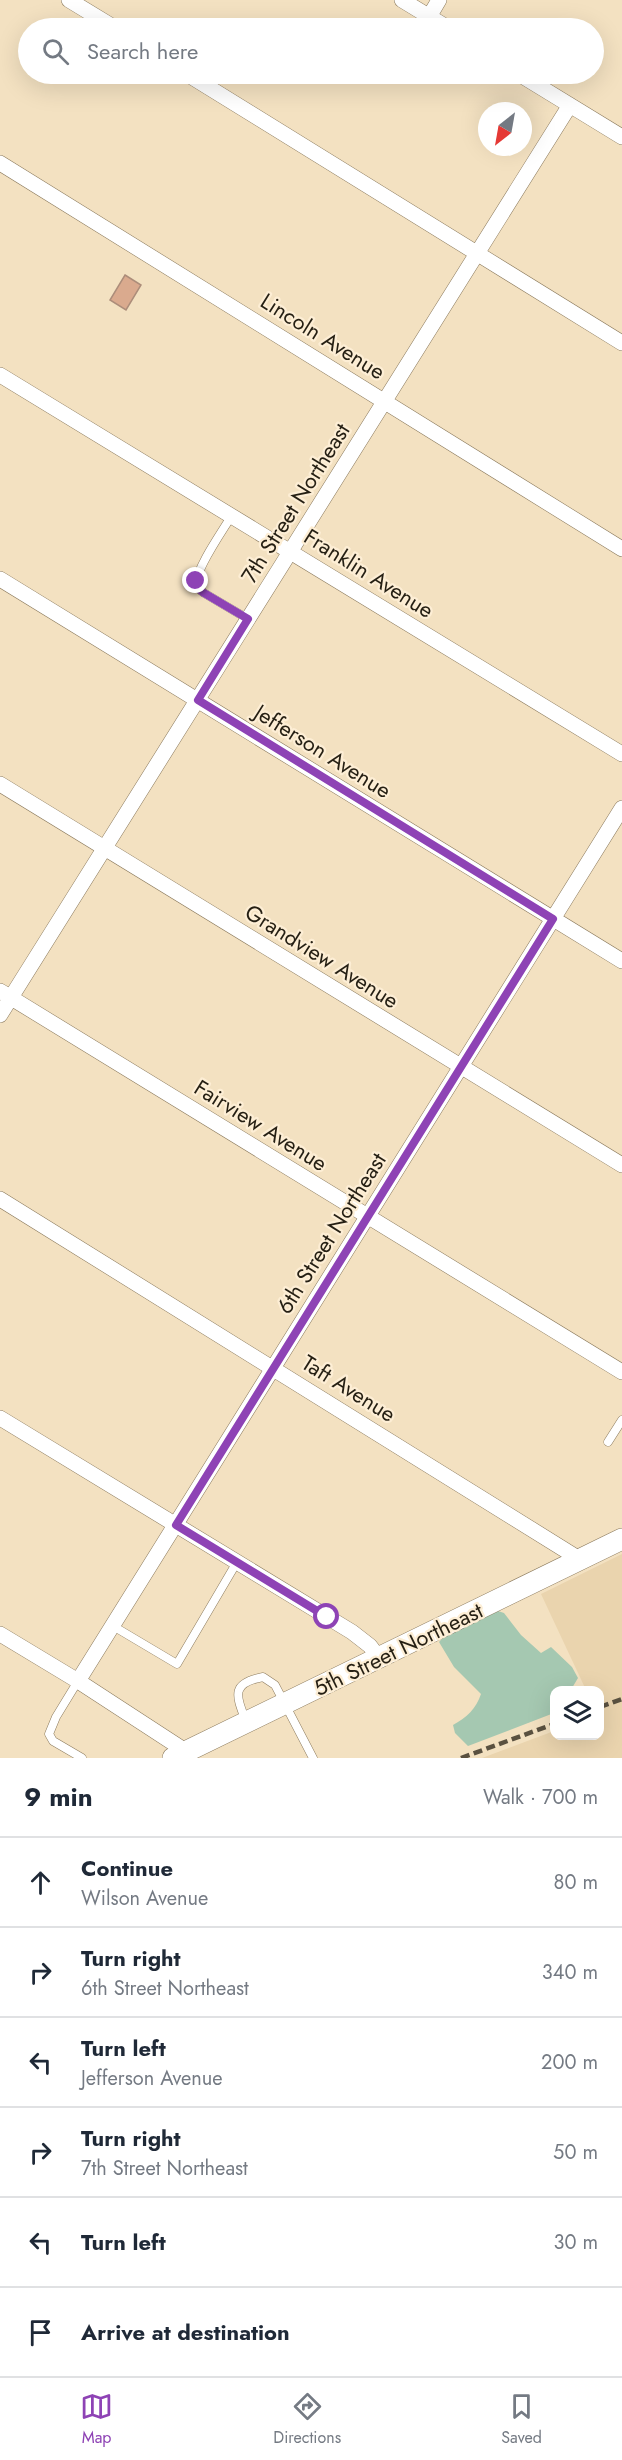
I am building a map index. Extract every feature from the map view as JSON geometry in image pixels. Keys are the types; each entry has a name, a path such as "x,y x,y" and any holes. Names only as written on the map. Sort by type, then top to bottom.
{"main road":[{"name":"5th Street Northeast","path":"180,1755 622,1539"}],"street":[{"path":"69,0 99,18"},
{"path":"402,0 429,17 440,0"},
{"path":"203,84 622,343"},
{"path":"535,84 622,137"},
{"name":"7th Street Northeast","path":"0,1015 5,995 105,849 570,105"},
{"name":"Lincoln Avenue","path":"0,163 622,549"},
{"name":"Franklin Avenue","path":"0,375 622,754"},
{"name":"Jefferson Avenue","path":"0,579 622,961"},
{"name":"Grandview Avenue","path":"0,784 460,1068 622,1165"},
{"name":"6th Street Northeast","path":"78,1681 622,808"},
{"name":"Fairview Avenue","path":"5,995 622,1372"},
{"name":"Taft Avenue","path":"0,1199 581,1560"},
{"path":"0,1418 351,1632 369,1646 378,1658"},
{"path":"0,1634 78,1681 180,1755"}],"lane":[{"path":"232,515 196,581 204,593 248,619"},
{"path":"608,1442 622,1420"},
{"path":"113,1626 177,1664 237,1562"},
{"path":"247,1723 237,1696 245,1683 263,1677 275,1685 313,1758"},
{"path":"78,1681 56,1717 49,1734 52,1741 82,1758"}],"shaded area":[{"path":"622,1554 622,1758 482,1758 550,1732 550,1740 604,1740 604,1686 584,1686 541,1594"}],"green space":[{"path":"495,1610 504,1613 521,1635 541,1653 551,1647 572,1667 578,1678 573,1686 550,1686 550,1715 468,1746 455,1733 453,1725 470,1712 481,1694 454,1667 439,1642 448,1632"}],"building":[{"path":"125,275 141,285 126,310 110,300"}],"railway":[{"path":"604,1706 622,1699"},
{"path":"461,1758 550,1725"}],"route":[{"path":"196,581 204,593 248,619 198,700 553,919 176,1525 327,1617"}]}
